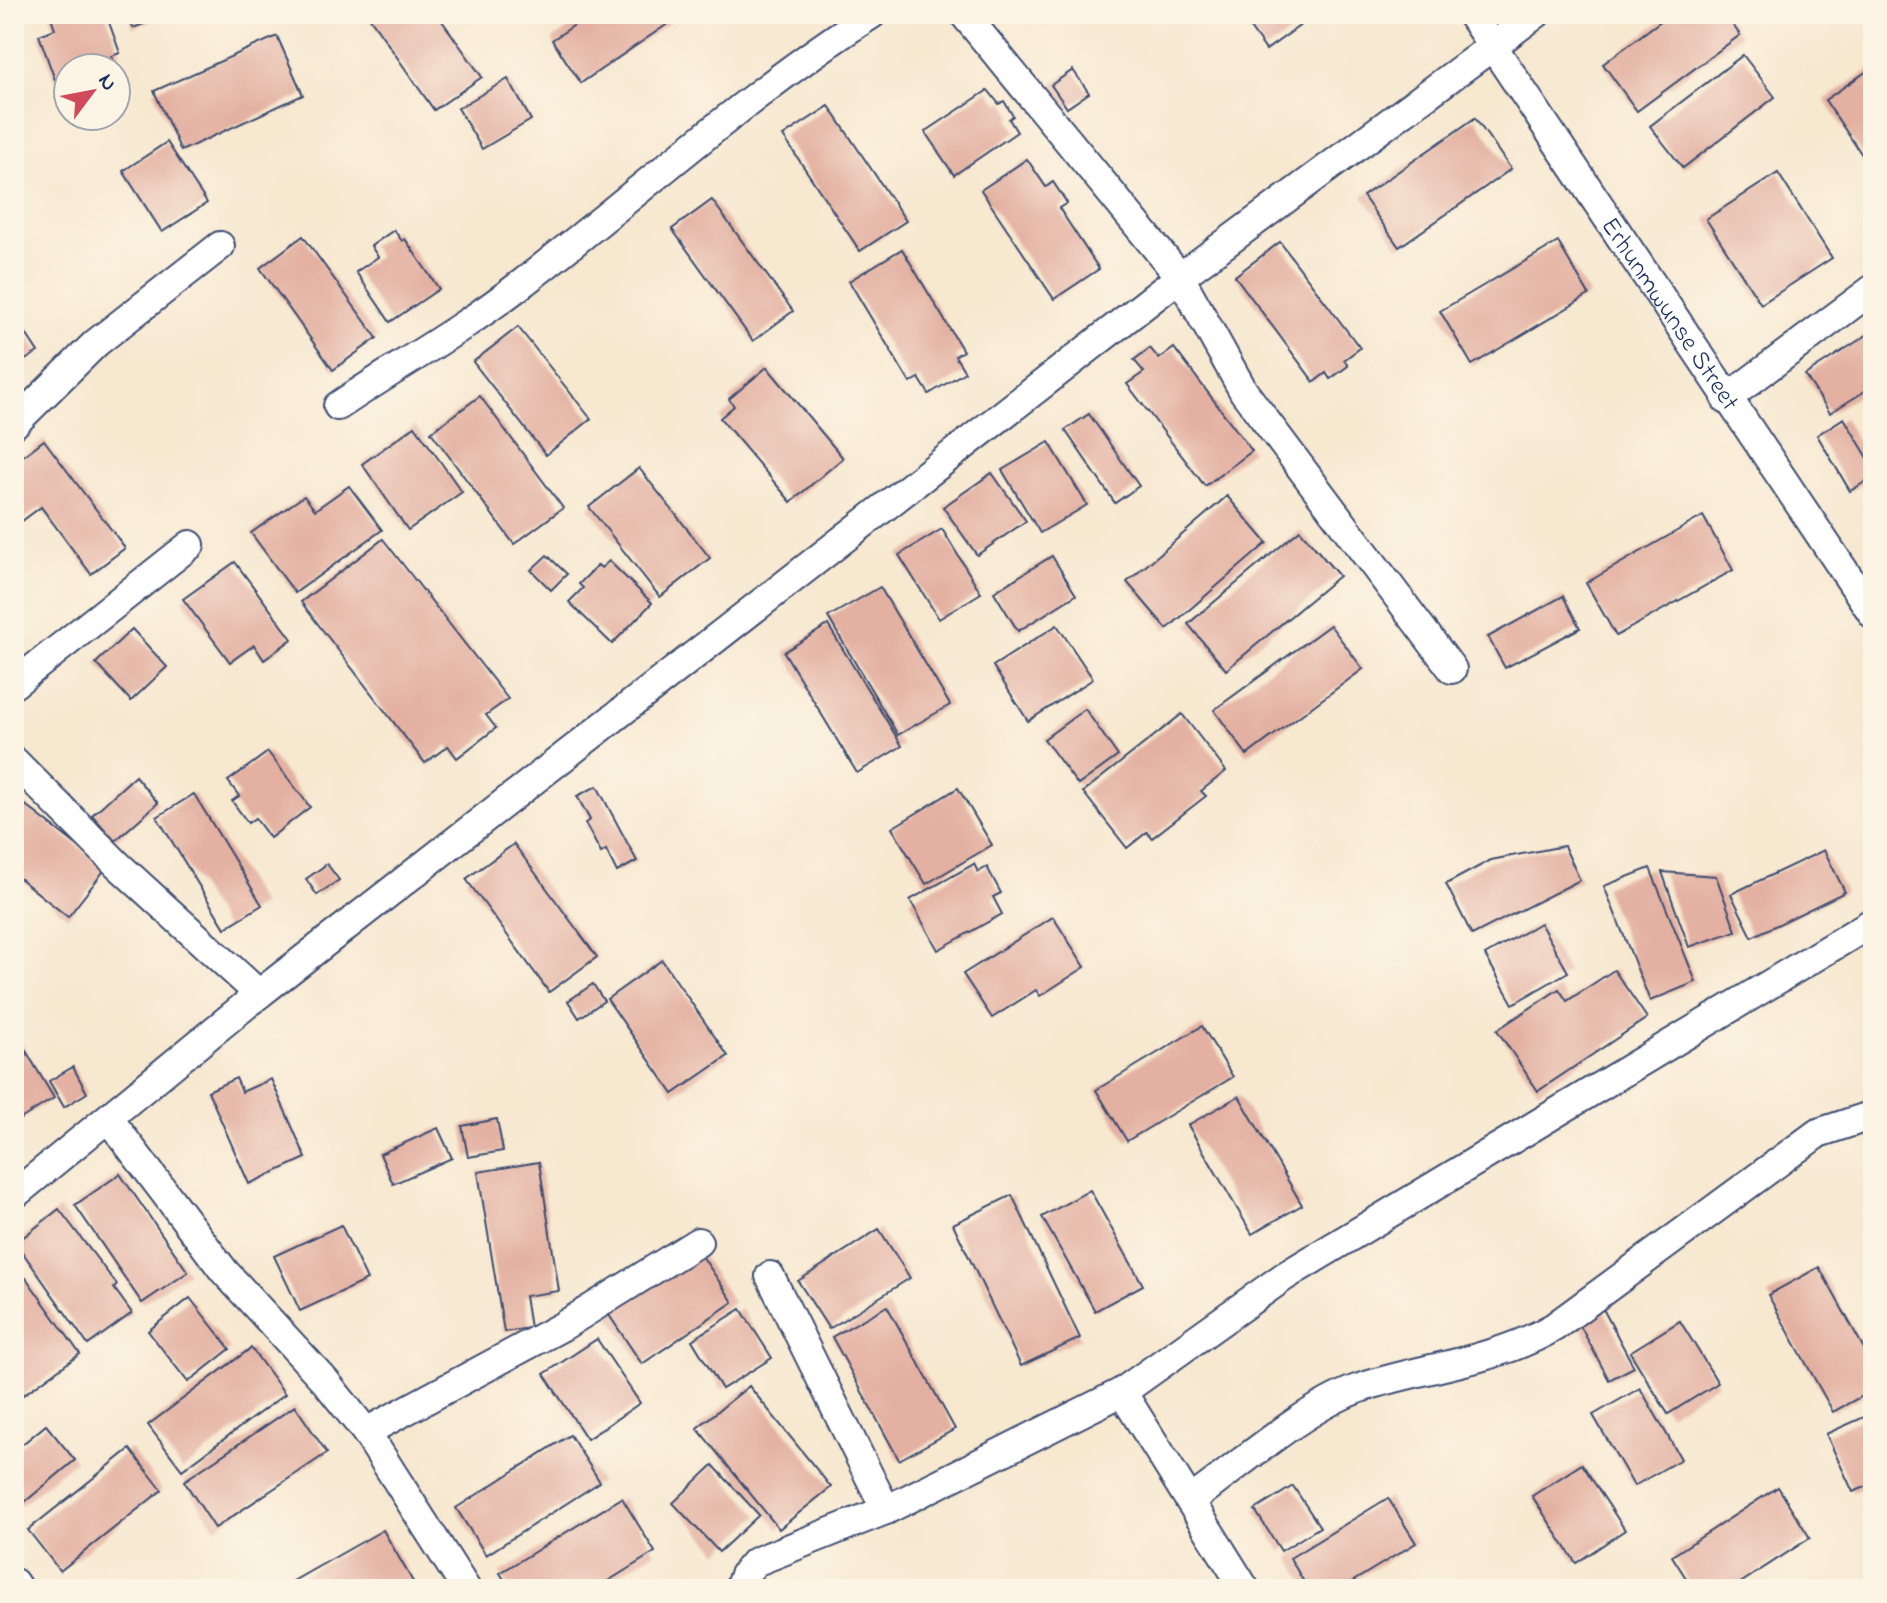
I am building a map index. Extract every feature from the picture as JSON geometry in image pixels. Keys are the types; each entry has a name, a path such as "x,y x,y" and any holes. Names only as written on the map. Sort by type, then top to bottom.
{"street":[{"path":"338,406 519,286 616,205 829,41 872,14"},
{"path":"964,14 1180,277 1244,392 1452,669"},
{"name":"Erhunmwunse Street","path":"1471,14 1726,399 1873,614"},
{"path":"14,1195 259,994 1180,277 1536,14"},
{"path":"14,424 96,343 220,246"},
{"path":"1726,399 1873,289"},
{"path":"14,684 190,545"},
{"path":"14,761 118,865 259,994"},
{"path":"739,1589 744,1575 755,1562 886,1510 1122,1392 1285,1276 1873,922"},
{"path":"1190,1501 1309,1416 1356,1390 1523,1345 1554,1327 1818,1133 1873,1115"},
{"path":"109,1119 224,1271 326,1382 366,1432 466,1589"},
{"path":"366,1432 563,1326 698,1242"},
{"path":"770,1276 886,1510"},
{"path":"1122,1392 1245,1589"},
{"path":"14,1583 18,1589"}],"building":[{"path":"50,14 106,14 120,52 52,52 52,72 39,35 55,29"},
{"path":"128,14 171,14 133,28"},
{"path":"367,14 437,14 482,77 434,110"},
{"path":"591,14 667,14 672,21 581,83 552,40"},
{"path":"1240,14 1316,14 1266,50"},
{"path":"1670,14 1725,14 1740,35 1637,111 1603,64"},
{"path":"277,36 303,95 181,151 154,91"},
{"path":"1743,55 1775,97 1683,168 1650,126"},
{"path":"1873,67 1873,171 1825,100"},
{"path":"1073,70 1089,93 1067,108 1051,85"},
{"path":"508,79 531,120 482,149 458,108"},
{"path":"988,90 999,104 1004,101 1013,116 1009,119 1017,132 954,175 925,132"},
{"path":"829,106 906,221 860,251 783,136"},
{"path":"1475,118 1511,169 1399,247 1363,196"},
{"path":"167,142 207,203 162,232 123,171"},
{"path":"1027,159 1046,187 1053,182 1067,203 1059,208 1099,269 1054,299 981,190"},
{"path":"1778,173 1832,258 1761,304 1706,219"},
{"path":"712,200 793,311 753,341 672,229"},
{"path":"394,230 402,241 405,239 439,289 390,322 356,272 378,257 371,246"},
{"path":"303,236 377,338 333,370 260,268"},
{"path":"1280,242 1360,348 1344,360 1348,366 1330,379 1326,373 1314,382 1235,276"},
{"path":"1558,242 1589,295 1472,365 1440,311"},
{"path":"902,249 963,351 955,356 965,372 929,394 919,378 910,383 849,281"},
{"path":"14,315 38,352 14,367"},
{"path":"518,327 591,419 546,455 473,362"},
{"path":"1873,331 1873,386 1830,413 1805,375"},
{"path":"1150,348 1159,359 1174,348 1252,451 1205,486 1127,384 1144,372 1134,360"},
{"path":"767,367 843,458 791,502 720,418 734,406 729,399"},
{"path":"480,396 563,508 514,544 431,432"},
{"path":"1089,414 1139,486 1115,503 1065,430"},
{"path":"1844,418 1873,466 1873,477 1850,491 1817,435"},
{"path":"415,426 462,492 408,530 362,464"},
{"path":"44,440 125,548 91,574 41,507 14,527 14,463"},
{"path":"1049,442 1087,505 1040,533 1002,470"},
{"path":"639,468 710,558 660,597 589,507"},
{"path":"992,473 1026,521 977,555 943,507"},
{"path":"349,486 382,530 295,593 251,533 304,496 315,510"},
{"path":"1227,496 1267,543 1167,629 1127,582"},
{"path":"1703,516 1733,570 1616,636 1586,583"},
{"path":"942,529 981,593 939,619 899,555"},
{"path":"1300,530 1339,576 1226,670 1188,624"},
{"path":"383,539 508,699 486,715 496,728 457,758 448,746 425,763 301,602"},
{"path":"547,555 567,574 551,590 531,570"},
{"path":"1052,556 1076,595 1018,631 994,592"},
{"path":"609,561 652,603 612,644 569,602 583,588 579,584 598,565 601,568"},
{"path":"235,562 292,639 264,660 254,645 230,662 183,599"},
{"path":"880,587 950,705 898,735 828,617"},
{"path":"1563,596 1580,628 1505,668 1488,637"},
{"path":"828,625 902,746 857,773 784,652"},
{"path":"1057,625 1093,679 1028,721 993,666"},
{"path":"1330,625 1363,669 1247,755 1214,710"},
{"path":"132,629 167,667 131,701 96,663"},
{"path":"1085,709 1118,756 1078,785 1044,739"},
{"path":"1182,714 1226,771 1201,791 1206,796 1152,838 1147,832 1127,848 1083,792"},
{"path":"268,752 310,807 270,838 255,818 248,823 232,801 239,796 228,781"},
{"path":"135,776 158,803 115,841 92,815"},
{"path":"597,786 637,861 617,872 606,850 601,853 585,823 590,820 577,796"},
{"path":"958,788 992,845 926,884 892,828"},
{"path":"194,794 262,905 225,928 157,817"},
{"path":"14,796 106,868 68,917 14,874"},
{"path":"514,844 597,957 549,992 466,879"},
{"path":"1564,846 1580,880 1472,935 1446,884 1491,860"},
{"path":"1824,850 1845,892 1752,937 1731,894"},
{"path":"327,864 339,880 317,895 306,879"},
{"path":"974,864 978,872 987,867 1001,893 993,897 1002,914 938,950 910,900"},
{"path":"1650,868 1696,982 1650,1001 1604,886"},
{"path":"1662,872 1716,876 1736,931 1689,947"},
{"path":"1053,917 1085,967 1040,996 1036,990 992,1018 963,974"},
{"path":"1540,923 1568,972 1513,1004 1485,955"},
{"path":"662,960 728,1056 673,1094 607,999"},
{"path":"1614,970 1647,1018 1538,1091 1497,1030 1559,989 1567,1001"},
{"path":"593,984 604,1001 579,1018 568,1001"},
{"path":"1202,1026 1233,1077 1127,1141 1096,1090"},
{"path":"14,1031 54,1098 14,1123"},
{"path":"73,1067 87,1093 64,1107 49,1081"},
{"path":"236,1078 242,1092 271,1079 306,1158 249,1184 208,1091"},
{"path":"1239,1096 1302,1205 1252,1234 1188,1125"},
{"path":"497,1119 503,1151 468,1157 462,1126"},
{"path":"438,1128 452,1158 393,1184 380,1154"},
{"path":"539,1162 559,1291 525,1296 530,1328 504,1332 478,1172"},
{"path":"120,1174 188,1272 142,1303 75,1205"},
{"path":"1090,1190 1143,1285 1095,1311 1042,1217"},
{"path":"1012,1195 1080,1338 1021,1366 953,1224"},
{"path":"59,1209 117,1285 114,1288 132,1313 88,1345 16,1243"},
{"path":"341,1225 367,1280 300,1311 274,1256"},
{"path":"879,1229 910,1278 829,1329 798,1281"},
{"path":"698,1250 733,1302 642,1364 607,1312"},
{"path":"1819,1267 1873,1365 1873,1390 1833,1412 1768,1295"},
{"path":"26,1278 80,1354 23,1395 14,1382 14,1287"},
{"path":"190,1298 230,1349 188,1382 148,1331"},
{"path":"887,1306 955,1429 899,1460 832,1337"},
{"path":"1602,1307 1634,1367 1609,1380 1577,1320"},
{"path":"741,1309 772,1358 722,1389 692,1340"},
{"path":"1680,1321 1718,1383 1668,1414 1630,1352"},
{"path":"597,1339 640,1403 587,1439 544,1374"},
{"path":"251,1348 285,1394 182,1470 148,1425"},
{"path":"749,1386 831,1487 779,1529 697,1428"},
{"path":"1640,1388 1681,1459 1634,1486 1593,1415"},
{"path":"295,1406 327,1453 215,1528 184,1481"},
{"path":"1873,1413 1873,1484 1853,1492 1826,1434"},
{"path":"46,1425 75,1460 20,1506 14,1498 14,1451"},
{"path":"570,1435 600,1482 486,1555 456,1508"},
{"path":"130,1449 162,1490 60,1571 28,1530"},
{"path":"1582,1464 1625,1530 1576,1563 1532,1496"},
{"path":"713,1465 759,1515 719,1552 673,1503"},
{"path":"1293,1486 1320,1527 1281,1551 1255,1510"},
{"path":"1778,1487 1810,1538 1731,1589 1693,1589 1672,1556"},
{"path":"622,1498 655,1552 595,1589 510,1589 500,1573"},
{"path":"1388,1498 1416,1543 1340,1589 1308,1589 1290,1558"},
{"path":"383,1530 416,1587 413,1589 279,1589"}]}
